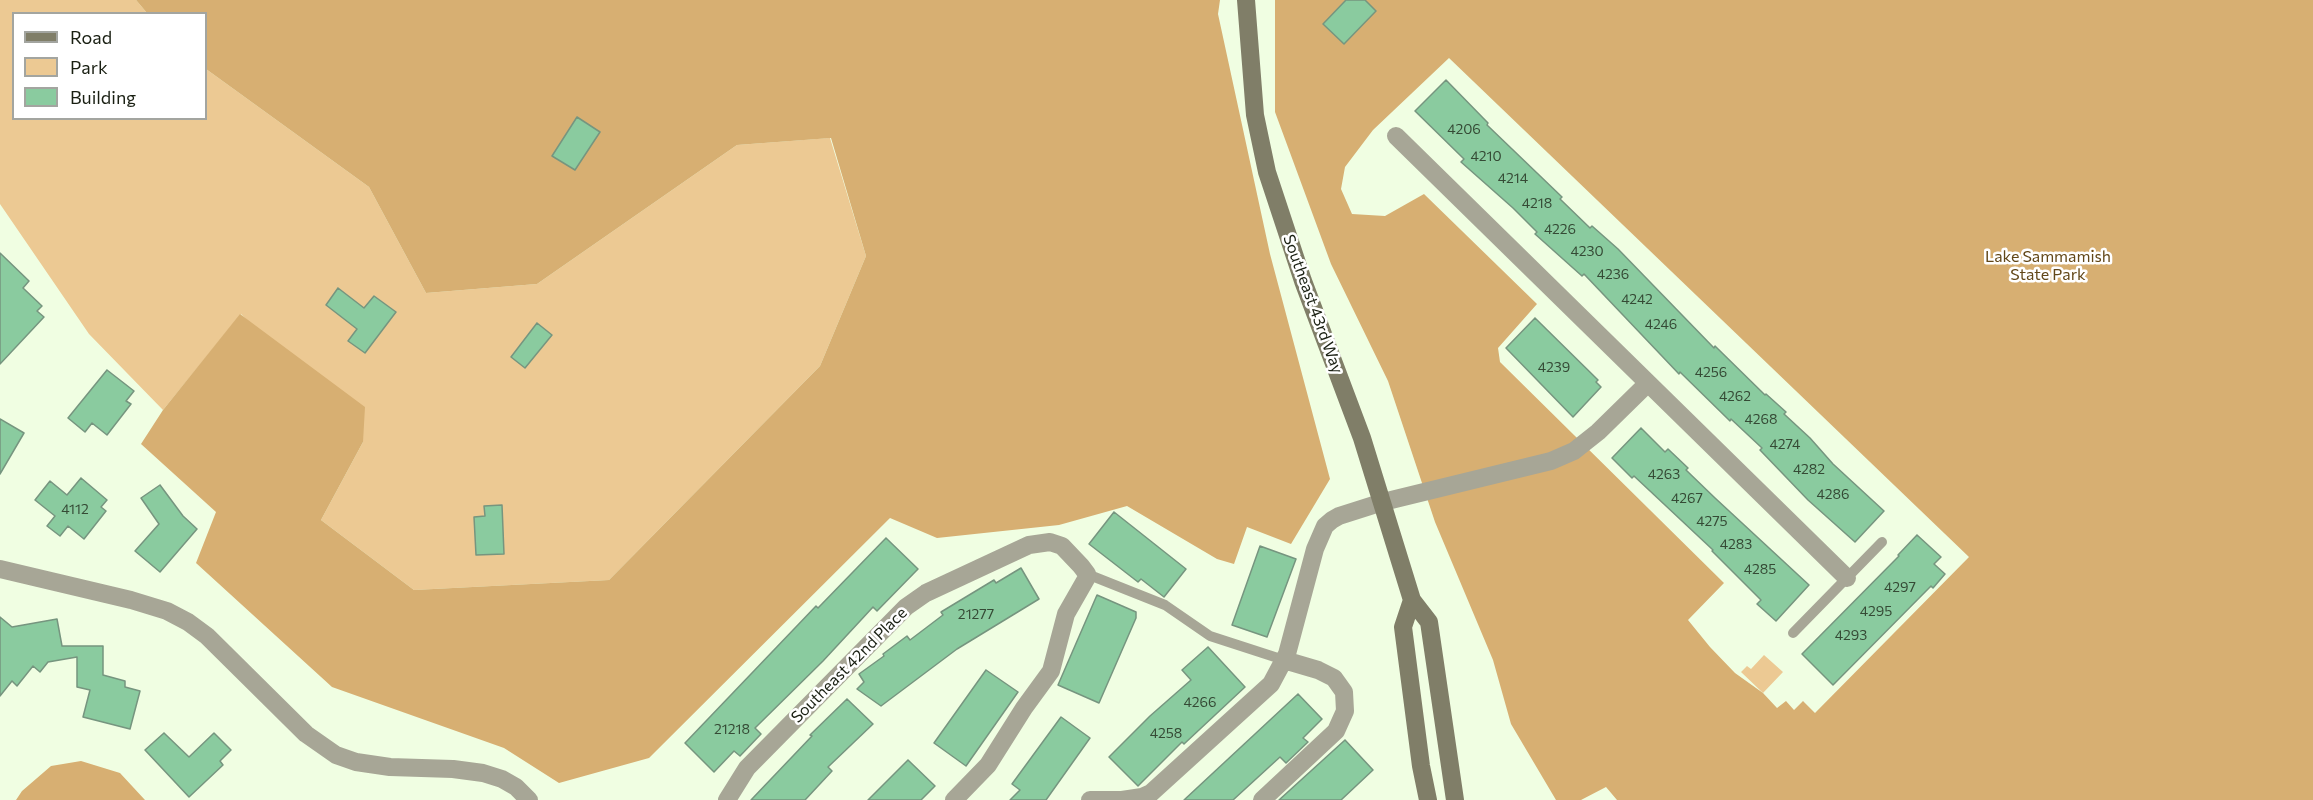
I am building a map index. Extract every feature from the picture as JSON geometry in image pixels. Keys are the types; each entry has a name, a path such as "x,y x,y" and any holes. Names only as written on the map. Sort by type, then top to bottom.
{"main road":[{"name":"Southeast 43rd Way","path":"1246,0 1255,115 1267,172 1304,281 1362,438 1412,600 1429,622 1455,798"},
{"path":"1412,600 1403,627 1421,766 1428,800"}],"street":[{"path":"1396,136 1847,578"},
{"path":"1090,800 1122,800 1151,793 1271,684 1284,660 1315,549 1325,526 1339,516 1383,502 1551,460 1574,451 1598,432 1647,384"},
{"name":"Southeast 42nd Place","path":"727,800 747,768 906,607 926,593 1029,544 1040,542 1062,546 1074,556 1087,574"},
{"path":"0,569 131,600 167,611 188,622 207,636 306,734 336,754 356,762 390,767 453,769 483,773 502,779 516,787 529,800"},
{"path":"954,800 988,765 1024,708 1051,671 1066,614 1087,574"},
{"path":"1262,800 1336,731 1345,711 1344,692 1334,678 1318,670 1284,660"}],"lane":[{"path":"1793,633 1882,542"},
{"path":"1087,574 1165,605 1210,636 1284,660"}],"green space":[{"path":"0,0 136,0 146,12 12,12 12,120 207,120 207,70 369,187 426,293 537,284 737,145 830,138 866,256 820,366 609,580 414,590 321,520 363,442 241,314 163,410 89,334 0,204"},
{"path":"136,0 1220,0 1218,14 1270,254 1330,479 1291,544 1247,527 1234,564 1217,559 1127,506 1059,525 937,538 890,518 649,758 559,783 504,748 332,687 196,563 216,512 141,444 163,410 240,314 365,407 363,442 321,520 414,590 609,580 820,366 866,256 831,138 737,145 537,284 426,293 369,187 207,70 207,12 146,12"},
{"name":"Lake Sammamish State Park","path":"1275,0 2313,0 2313,800 1617,800 1606,787 1581,800 1556,800 1511,724 1493,660 1435,522 1388,381 1331,264 1275,112","holes":["1449,58 1969,557 1815,713 1803,701 1794,710 1786,701 1777,708 1763,693 1735,673 1688,620 1724,583 1500,362 1498,348 1537,304 1424,194 1385,216 1352,214 1341,189 1345,167 1373,130"]},
{"path":"1764,655 1783,672 1763,693 1741,672 1747,666 1751,669"},
{"path":"81,761 120,773 145,800 16,800 22,791 51,766"}],"building":[{"path":"1346,0 1365,0 1376,11 1344,44 1323,24"},
{"path":"1446,80 1488,123 1487,125 1562,197 1560,199 1590,228 1592,226 1618,249 1714,348 1715,346 1765,395 1786,412 1784,414 1833,464 1884,511 1855,542 1808,500 1760,450 1762,448 1731,419 1730,421 1680,372 1679,374 1584,274 1582,276 1535,234 1537,232 1513,208 1461,162 1464,159 1415,111"},
{"path":"577,117 600,132 575,170 552,156"},
{"path":"0,253 29,281 23,288 42,306 37,311 44,317 0,364"},
{"path":"338,288 364,308 374,296 396,312 365,353 348,341 357,329 326,305"},
{"path":"1535,318 1598,380 1596,382 1601,387 1573,417 1506,348"},
{"path":"537,323 552,335 525,368 511,357"},
{"path":"107,370 134,391 126,401 131,404 107,435 92,423 85,432 68,418"},
{"path":"0,419 24,433 0,474"},
{"path":"1641,428 1665,452 1668,449 1715,498 1809,585 1776,621 1757,604 1761,600 1713,550 1612,458"},
{"path":"81,478 107,500 101,507 106,511 84,539 68,526 60,536 47,526 55,516 35,500 50,481 67,495"},
{"path":"160,485 183,516 197,529 160,572 135,551 159,524 141,498"},
{"path":"502,505 504,554 476,555 474,517 485,516 484,506"},
{"path":"1114,512 1186,569 1164,597 1141,579 1138,582 1089,544"},
{"path":"1917,535 1941,557 1934,564 1945,574 1833,685 1802,654"},
{"path":"886,538 918,569 877,611 873,607 823,661 755,728 761,734 740,756 734,751 714,772 685,743 816,606 818,608"},
{"path":"1260,546 1296,559 1267,637 1232,625"},
{"path":"1021,568 1039,599 957,649 881,706 857,689 864,682 859,674 907,636 910,640 943,615 941,612 994,580 996,583"},
{"path":"1097,595 1136,612 1136,618 1099,703 1058,685"},
{"path":"0,617 12,627 57,619 62,646 103,646 103,675 125,681 125,687 140,691 130,729 83,717 90,690 77,687 77,657 48,662 40,672 33,666 17,686 12,681 0,696"},
{"path":"1208,647 1245,687 1184,744 1182,742 1138,786 1109,757 1150,716 1191,680 1182,670"},
{"path":"986,670 1018,692 966,766 934,743"},
{"path":"1298,694 1322,719 1303,738 1308,742 1286,763 1280,757 1233,800 1184,800"},
{"path":"847,699 873,724 828,767 832,771 805,800 751,800 812,736 810,735"},
{"path":"1061,717 1090,738 1046,800 1010,800 1020,790 1012,784"},
{"path":"164,733 189,757 214,733 231,750 220,761 223,765 189,797 145,750"},
{"path":"1345,740 1373,770 1341,800 1279,800"},
{"path":"908,760 935,786 921,800 868,800"}]}
